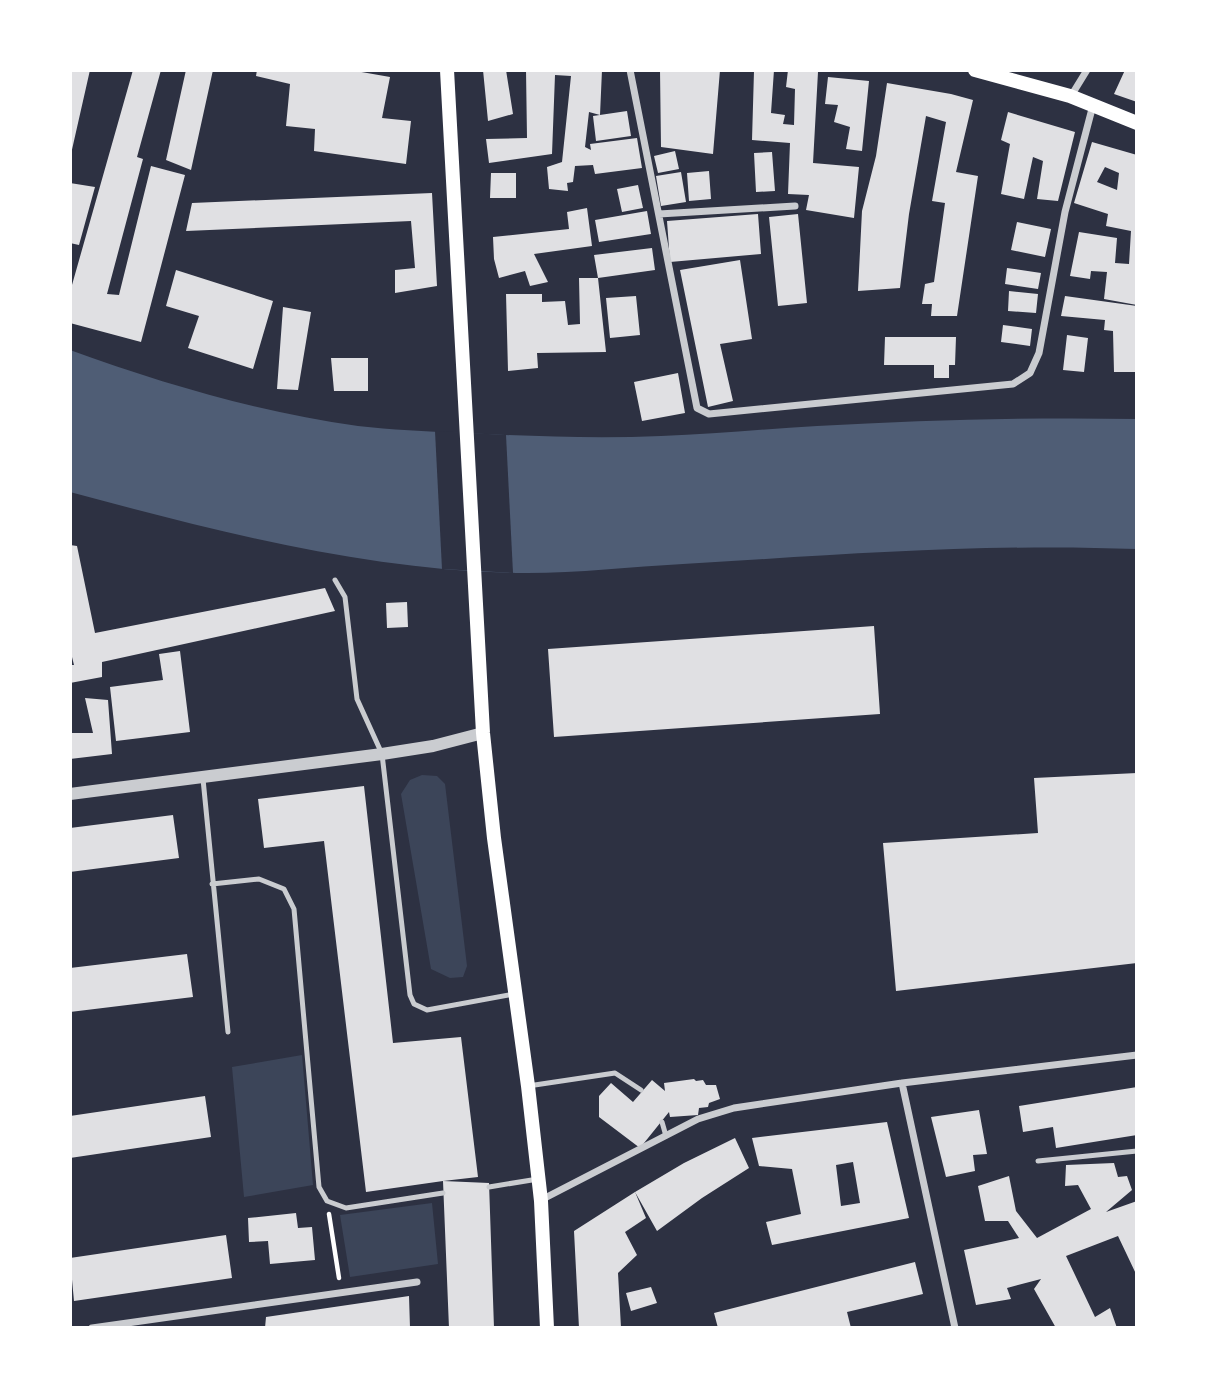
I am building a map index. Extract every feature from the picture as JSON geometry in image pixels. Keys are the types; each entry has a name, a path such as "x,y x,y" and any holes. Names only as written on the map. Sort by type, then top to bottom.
{"main road":[{"path":"447,70 483,733 541,1201 547,1328"},
{"path":"975,70 1070,96 1137,123"}],"street":[{"path":"630,70 697,408 709,414 1013,384 1030,373 1039,353 1065,212 1093,105"},
{"path":"1070,96 1087,70"},
{"path":"659,214 795,206"},
{"path":"70,794 382,754 433,746 483,733"},
{"path":"541,1201 698,1119 734,1108 902,1083 1137,1055"},
{"path":"902,1083 955,1328"},
{"path":"92,1328 417,1282"}],"lane":[{"path":"335,580 345,597 357,699 382,754 410,995 414,1004 427,1010 514,994"},
{"path":"203,779 228,1032"},
{"path":"212,884 259,879 284,889 295,909 319,1187 327,1201 346,1208 443,1194"},
{"path":"528,1087 615,1073 641,1090"},
{"path":"662,1122 666,1136"},
{"path":"1038,1161 1137,1151"},
{"path":"489,1187 538,1179"}],"path":[{"path":"327,1201 341,1293"}],"shaded area":[{"path":"70,350 176,385 248,405 358,426 396,429 611,437 937,421 1137,419 1137,549 910,551 516,573 403,565 291,546 70,492"},
{"path":"422,775 437,776 445,784 467,966 463,977 450,978 431,969 401,794 410,780"},
{"path":"302,1055 313,1185 244,1197 232,1067"},
{"path":"432,1203 438,1264 350,1277 340,1215"}],"pier":[{"path":"435,431 506,435 513,573 442,569"}],"building":[{"path":"70,70 90,70 71,154 70,154"},
{"path":"133,70 161,70 137,157 143,159 107,294 119,295 151,166 185,175 141,342 70,323 70,292"},
{"path":"186,70 213,70 191,170 166,160"},
{"path":"257,70 350,70 390,77 382,118 411,121 406,164 314,151 315,129 286,126 290,84 256,76"},
{"path":"483,70 506,70 513,114 488,121"},
{"path":"526,70 602,70 600,115 589,112 585,147 591,150 590,144 637,138 642,168 595,174 593,165 575,166 573,182 567,183 568,191 549,189 547,167 562,162 571,76 555,75 552,154 489,163 486,139 527,138"},
{"path":"660,70 720,70 713,154 661,147"},
{"path":"774,70 771,113 785,115 783,124 794,125 795,89 786,87 788,70 818,72 813,163 859,167 854,218 806,210 809,195 788,194 790,143 752,140 754,71"},
{"path":"1125,70 1137,70 1137,102 1114,94"},
{"path":"828,77 869,81 862,151 846,149 850,127 834,122 838,105 825,104"},
{"path":"887,83 973,100 956,172 978,176 957,316 931,316 932,304 922,304 925,284 934,282 945,203 932,201 946,122 926,116 909,214 900,288 858,291 862,211 876,156"},
{"path":"627,111 631,136 596,141 593,116"},
{"path":"1008,112 1075,132 1058,201 1037,199 1043,161 1033,157 1024,199 1001,194 1010,144 1001,140"},
{"path":"1092,142 1137,155 1137,305 1104,299 1107,272 1091,271 1090,279 1070,276 1079,232 1117,238 1115,263 1129,264 1131,231 1106,226 1108,214 1074,203","holes":["1105,167 1119,173 1117,190 1097,182"]},
{"path":"675,151 679,169 658,173 654,156"},
{"path":"772,152 775,191 756,192 754,153"},
{"path":"709,171 711,199 689,201 687,173"},
{"path":"681,172 686,202 661,206 656,176"},
{"path":"491,173 516,173 516,198 490,198"},
{"path":"70,183 95,187 79,245 70,243"},
{"path":"638,185 643,208 622,212 617,189"},
{"path":"432,193 437,286 395,293 395,270 415,268 411,221 186,231 192,203"},
{"path":"587,208 592,246 534,254 548,282 530,286 525,271 499,278 494,259 493,237 569,229 567,212"},
{"path":"647,211 651,234 599,242 595,220"},
{"path":"758,214 761,254 670,262 667,221"},
{"path":"798,214 807,303 778,306 769,217"},
{"path":"1017,222 1051,229 1045,257 1011,250"},
{"path":"652,248 655,270 598,278 594,255"},
{"path":"740,260 752,339 720,344 733,401 708,407 680,270"},
{"path":"1007,268 1041,273 1038,289 1005,284"},
{"path":"176,270 273,301 253,369 188,348 199,316 166,306"},
{"path":"579,278 598,278 606,352 537,353 538,368 508,371 506,294 542,294 542,302 565,301 568,325 580,324"},
{"path":"1009,291 1038,294 1036,313 1008,311"},
{"path":"636,296 640,335 610,338 606,298"},
{"path":"1065,296 1137,306 1135,372 1114,372 1113,331 1104,330 1105,320 1061,316"},
{"path":"283,307 311,312 298,390 277,389"},
{"path":"1003,325 1032,329 1030,346 1001,342"},
{"path":"1067,335 1088,338 1084,372 1063,370"},
{"path":"885,337 956,337 955,365 949,365 949,378 934,378 934,365 884,365"},
{"path":"331,358 368,358 368,391 334,391"},
{"path":"678,373 685,413 642,421 634,382"},
{"path":"70,545 77,546 95,633 325,588 335,611 102,662 102,677 70,683 70,665 74,665 70,649"},
{"path":"407,602 408,627 387,628 386,603"},
{"path":"874,626 880,714 554,737 548,649"},
{"path":"180,651 190,732 116,741 110,687 163,680 159,654"},
{"path":"85,698 108,700 112,754 70,759 70,733 93,733"},
{"path":"1137,773 1137,963 896,991 883,843 1038,833 1034,778"},
{"path":"364,786 393,1043 461,1037 478,1177 366,1192 324,841 264,848 258,799"},
{"path":"173,815 179,858 70,872 70,828"},
{"path":"187,954 193,997 70,1012 70,968"},
{"path":"652,1080 665,1091 664,1083 703,1080 706,1085 716,1085 720,1099 709,1103 708,1107 699,1108 698,1115 670,1117 669,1112 640,1148 599,1117 599,1096 611,1083 633,1102"},
{"path":"1137,1087 1137,1135 1056,1148 1053,1127 1023,1132 1019,1106"},
{"path":"205,1096 211,1137 70,1158 70,1116"},
{"path":"979,1110 987,1154 973,1155 975,1171 946,1177 931,1117"},
{"path":"887,1122 909,1218 772,1245 766,1222 801,1214 792,1169 759,1166 752,1138","holes":["853,1162 860,1203 841,1206 836,1165"]},
{"path":"735,1138 749,1168 657,1231 635,1192 684,1163"},
{"path":"1114,1163 1118,1177 1127,1176 1132,1190 1106,1212 1137,1201 1137,1276 1118,1236 1066,1256 1095,1317 1110,1308 1117,1328 1056,1328 1034,1289 1041,1279 1007,1288 1011,1299 976,1305 964,1250 1019,1238 1008,1221 985,1221 978,1186 1009,1176 1016,1211 1037,1238 1091,1209 1078,1185 1065,1186 1066,1165"},
{"path":"443,1181 489,1183 494,1328 449,1328"},
{"path":"635,1192 646,1218 625,1232 637,1255 618,1273 621,1328 579,1328 574,1231"},
{"path":"296,1213 298,1228 312,1227 315,1260 270,1264 268,1241 249,1242 248,1218"},
{"path":"226,1235 232,1278 74,1301 70,1258"},
{"path":"915,1262 923,1294 847,1312 851,1328 718,1328 714,1313"},
{"path":"651,1287 657,1303 631,1311 626,1293"},
{"path":"409,1296 410,1328 265,1328 266,1317"}]}
